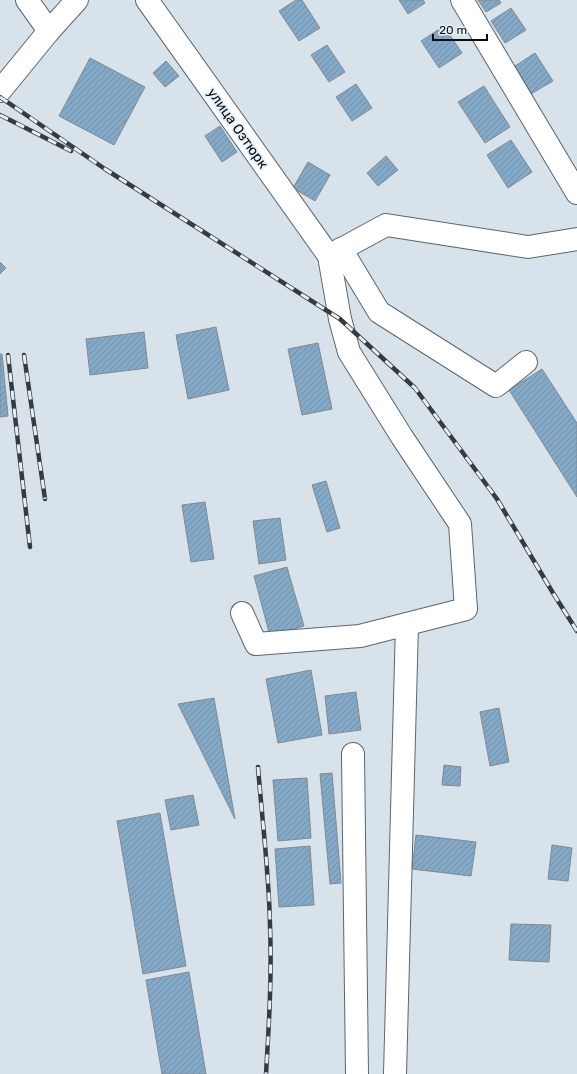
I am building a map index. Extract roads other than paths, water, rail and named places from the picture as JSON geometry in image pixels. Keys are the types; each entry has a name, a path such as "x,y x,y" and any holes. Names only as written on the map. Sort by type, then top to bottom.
{"street":[{"path":"27,0 49,31"},
{"path":"1,87 77,0"},
{"name":"улица Озтюрк","path":"147,0 379,312 496,386 526,362"},
{"path":"462,0 577,193"},
{"path":"242,613 256,644 360,636 466,609 460,524 348,352 340,319 335,253 386,225 528,247 577,239"},
{"path":"395,1074 407,624"},
{"path":"353,754 357,1074"}],"railway":[{"path":"0,97 105,169 340,319 415,388 497,499 577,631"},
{"path":"0,115 71,151"},
{"path":"8,355 30,547"},
{"path":"24,355 45,499"},
{"path":"258,767 268,885 271,944 266,1074"}]}
